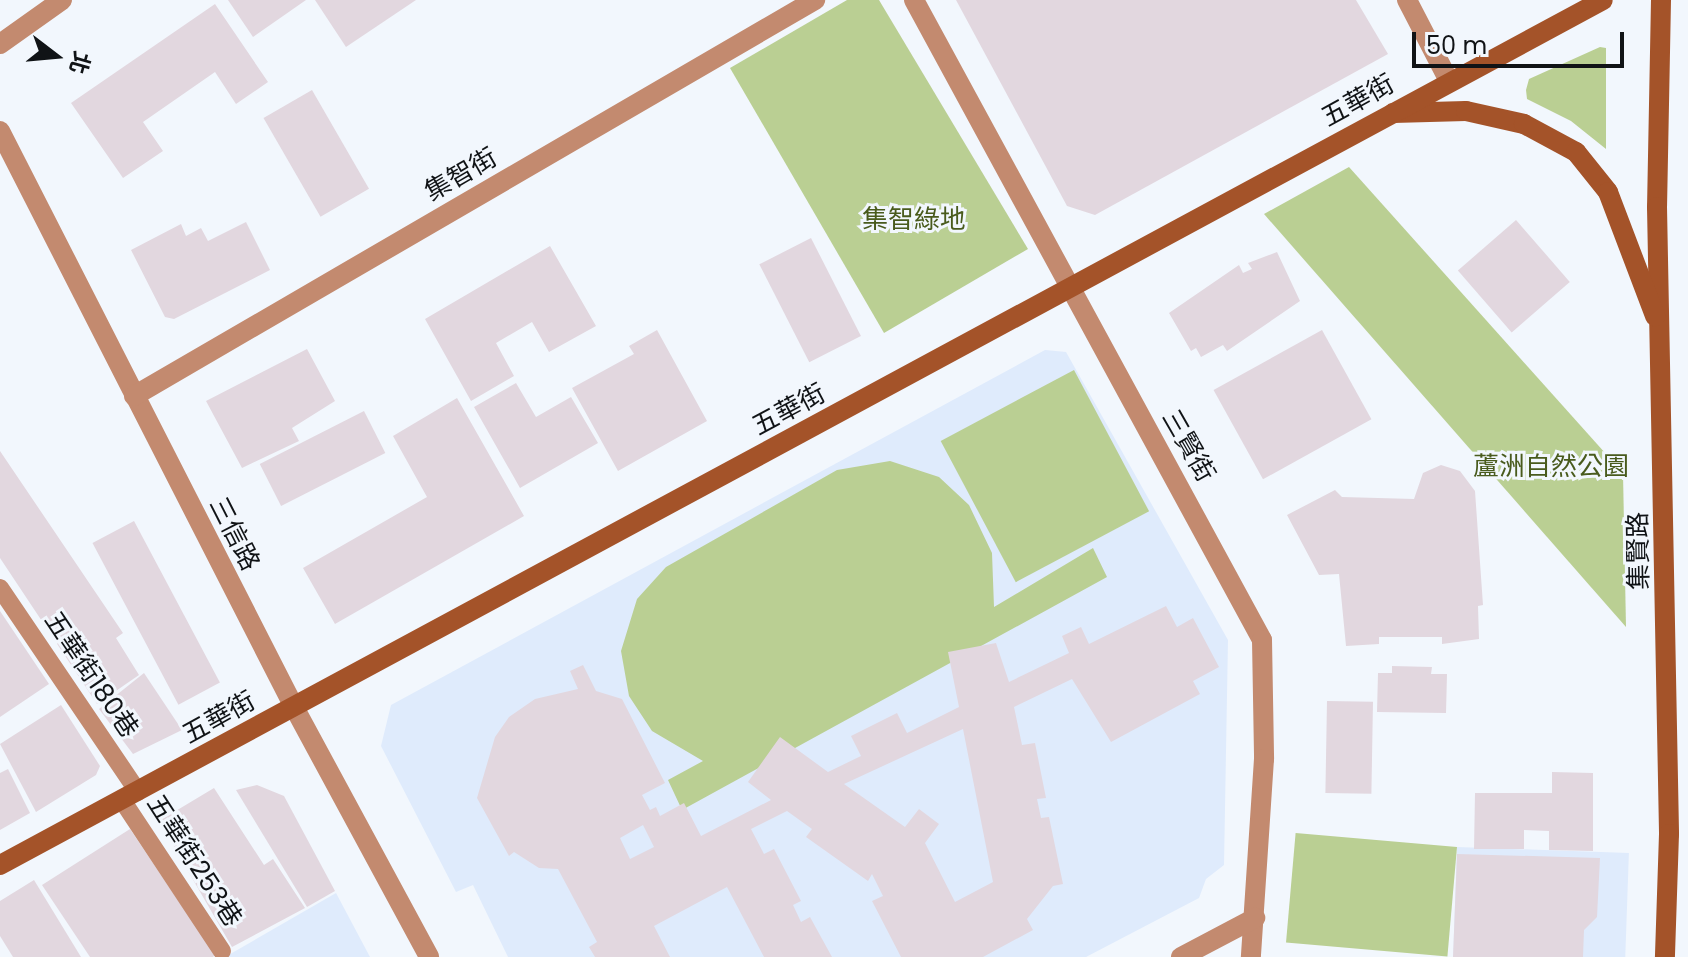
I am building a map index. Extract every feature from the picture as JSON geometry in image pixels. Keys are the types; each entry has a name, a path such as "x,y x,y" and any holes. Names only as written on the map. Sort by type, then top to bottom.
{"street":[{"path":"0,44 62,0"},
{"name":"集智街","path":"134,396 815,0"},
{"name":"三賢街","path":"914,0 1068,288 1247,603 1262,640 1255,918 1251,957"},
{"path":"1407,0 1448,79"},
{"name":"五華街","path":"0,865 1393,113 1448,79 1603,0"},
{"name":"集賢路","path":"1661,0 1661,334 1669,834 1665,957"},
{"path":"1393,113 1480,114 1524,124 1576,152 1608,192 1661,334"},
{"name":"三信路","path":"0,131 294,707 429,957"},
{"path":"1181,957 1255,918"}],"lane":[{"name":"五華街180巷","path":"0,588 130,796"},
{"name":"五華街253巷","path":"130,796 222,951"}],"shaded area":[{"path":"1045,350 1066,352 1228,640 1224,865 1206,879 1199,898 1086,957 508,957 473,885 456,892 381,746 391,705"},
{"path":"1457,847 1629,853 1625,957 1453,957"},
{"path":"336,893 370,957 225,957"}],"green space":[{"name":"集智綠地","path":"847,0 879,0 1028,249 884,333 730,68"},
{"path":"1600,47 1606,48 1606,149 1571,121 1527,99 1526,90 1529,79"},
{"name":"蘆洲自然公園","path":"1349,167 1623,473 1626,627 1264,214"},
{"path":"1074,370 1149,511 1016,582 941,441"},
{"path":"890,461 939,477 969,505 992,553 994,607 1093,548 1107,577 682,810 668,780 703,761 652,731 629,696 621,651 637,599 666,567 837,470"},
{"path":"1296,833 1457,847 1447,957 1286,942"}],"building":[{"path":"228,0 306,0 253,37"},
{"path":"315,0 416,0 346,47"},
{"path":"956,0 1356,0 1388,54 1095,215 1067,206"},
{"path":"215,4 268,82 236,104 215,72 143,122 163,151 123,178 71,103"},
{"path":"312,90 369,189 321,217 264,118"},
{"path":"1516,220 1570,282 1512,332 1458,271"},
{"path":"246,222 270,270 174,319 165,317 131,250 181,224 186,236 201,228 208,241"},
{"path":"811,238 861,336 809,362 759,264"},
{"path":"550,246 596,326 549,352 532,322 496,343 514,376 471,401 425,319"},
{"path":"1277,252 1300,301 1227,351 1223,345 1201,357 1196,348 1191,351 1169,313 1239,265 1243,273 1252,269 1248,263"},
{"path":"657,330 707,421 618,471 572,388 634,354 629,346"},
{"path":"1322,330 1371,419 1263,479 1214,390"},
{"path":"307,349 335,401 292,428 299,441 242,468 206,401"},
{"path":"516,383 536,417 571,397 598,443 520,488 474,407"},
{"path":"457,398 524,516 335,624 303,568 427,497 393,436"},
{"path":"364,411 385,453 281,506 260,464"},
{"path":"0,451 123,633 116,638 139,675 97,704 0,558"},
{"path":"1441,465 1460,471 1475,491 1483,605 1478,606 1479,639 1442,644 1442,637 1379,637 1379,644 1346,646 1339,574 1319,575 1287,515 1335,490 1342,497 1414,499 1423,473"},
{"path":"134,521 220,683 178,705 93,543"},
{"path":"1166,606 1177,627 1193,618 1219,667 1193,681 1200,694 1111,742 1072,679 1014,707 1022,745 1035,743 1046,798 1037,799 1041,818 1049,817 1063,884 1053,886 1027,919 1033,930 983,957 901,957 872,901 883,896 872,874 868,881 806,837 812,829 787,811 751,829 764,854 774,849 801,901 793,905 801,922 810,917 832,957 764,957 727,887 654,926 670,957 595,957 589,947 597,942 558,869 539,868 514,852 509,856 477,798 495,737 509,717 535,699 578,689 570,671 583,665 596,691 622,699 665,783 642,795 650,810 656,807 660,816 684,803 701,836 771,800 748,782 780,737 828,772 861,756 851,736 897,713 907,733 959,707 948,652 996,643 1009,682 1069,653 1062,636 1081,627 1089,644","holes":["963,729 993,882 955,902 925,843 939,824 919,809 905,827 844,784","643,825 654,847 630,859 620,838"]},
{"path":"0,611 49,684 0,717"},
{"path":"1392,666 1432,667 1431,674 1447,674 1446,713 1377,712 1378,673 1392,673"},
{"path":"144,673 182,730 133,754 99,709"},
{"path":"1327,701 1373,702 1371,794 1325,793"},
{"path":"61,705 100,766 96,775 36,812 0,744"},
{"path":"8,769 30,813 0,830 0,773"},
{"path":"1552,772 1593,773 1593,851 1549,850 1549,831 1524,830 1524,849 1474,849 1475,793 1552,793"},
{"path":"257,785 284,796 335,891 307,907 236,790"},
{"path":"214,788 264,865 273,859 305,908 232,947 159,821"},
{"path":"130,829 215,955 213,957 90,957 42,885"},
{"path":"1457,854 1600,858 1597,917 1584,930 1583,957 1453,957"},
{"path":"34,880 81,957 13,957 0,936 0,901"}]}
